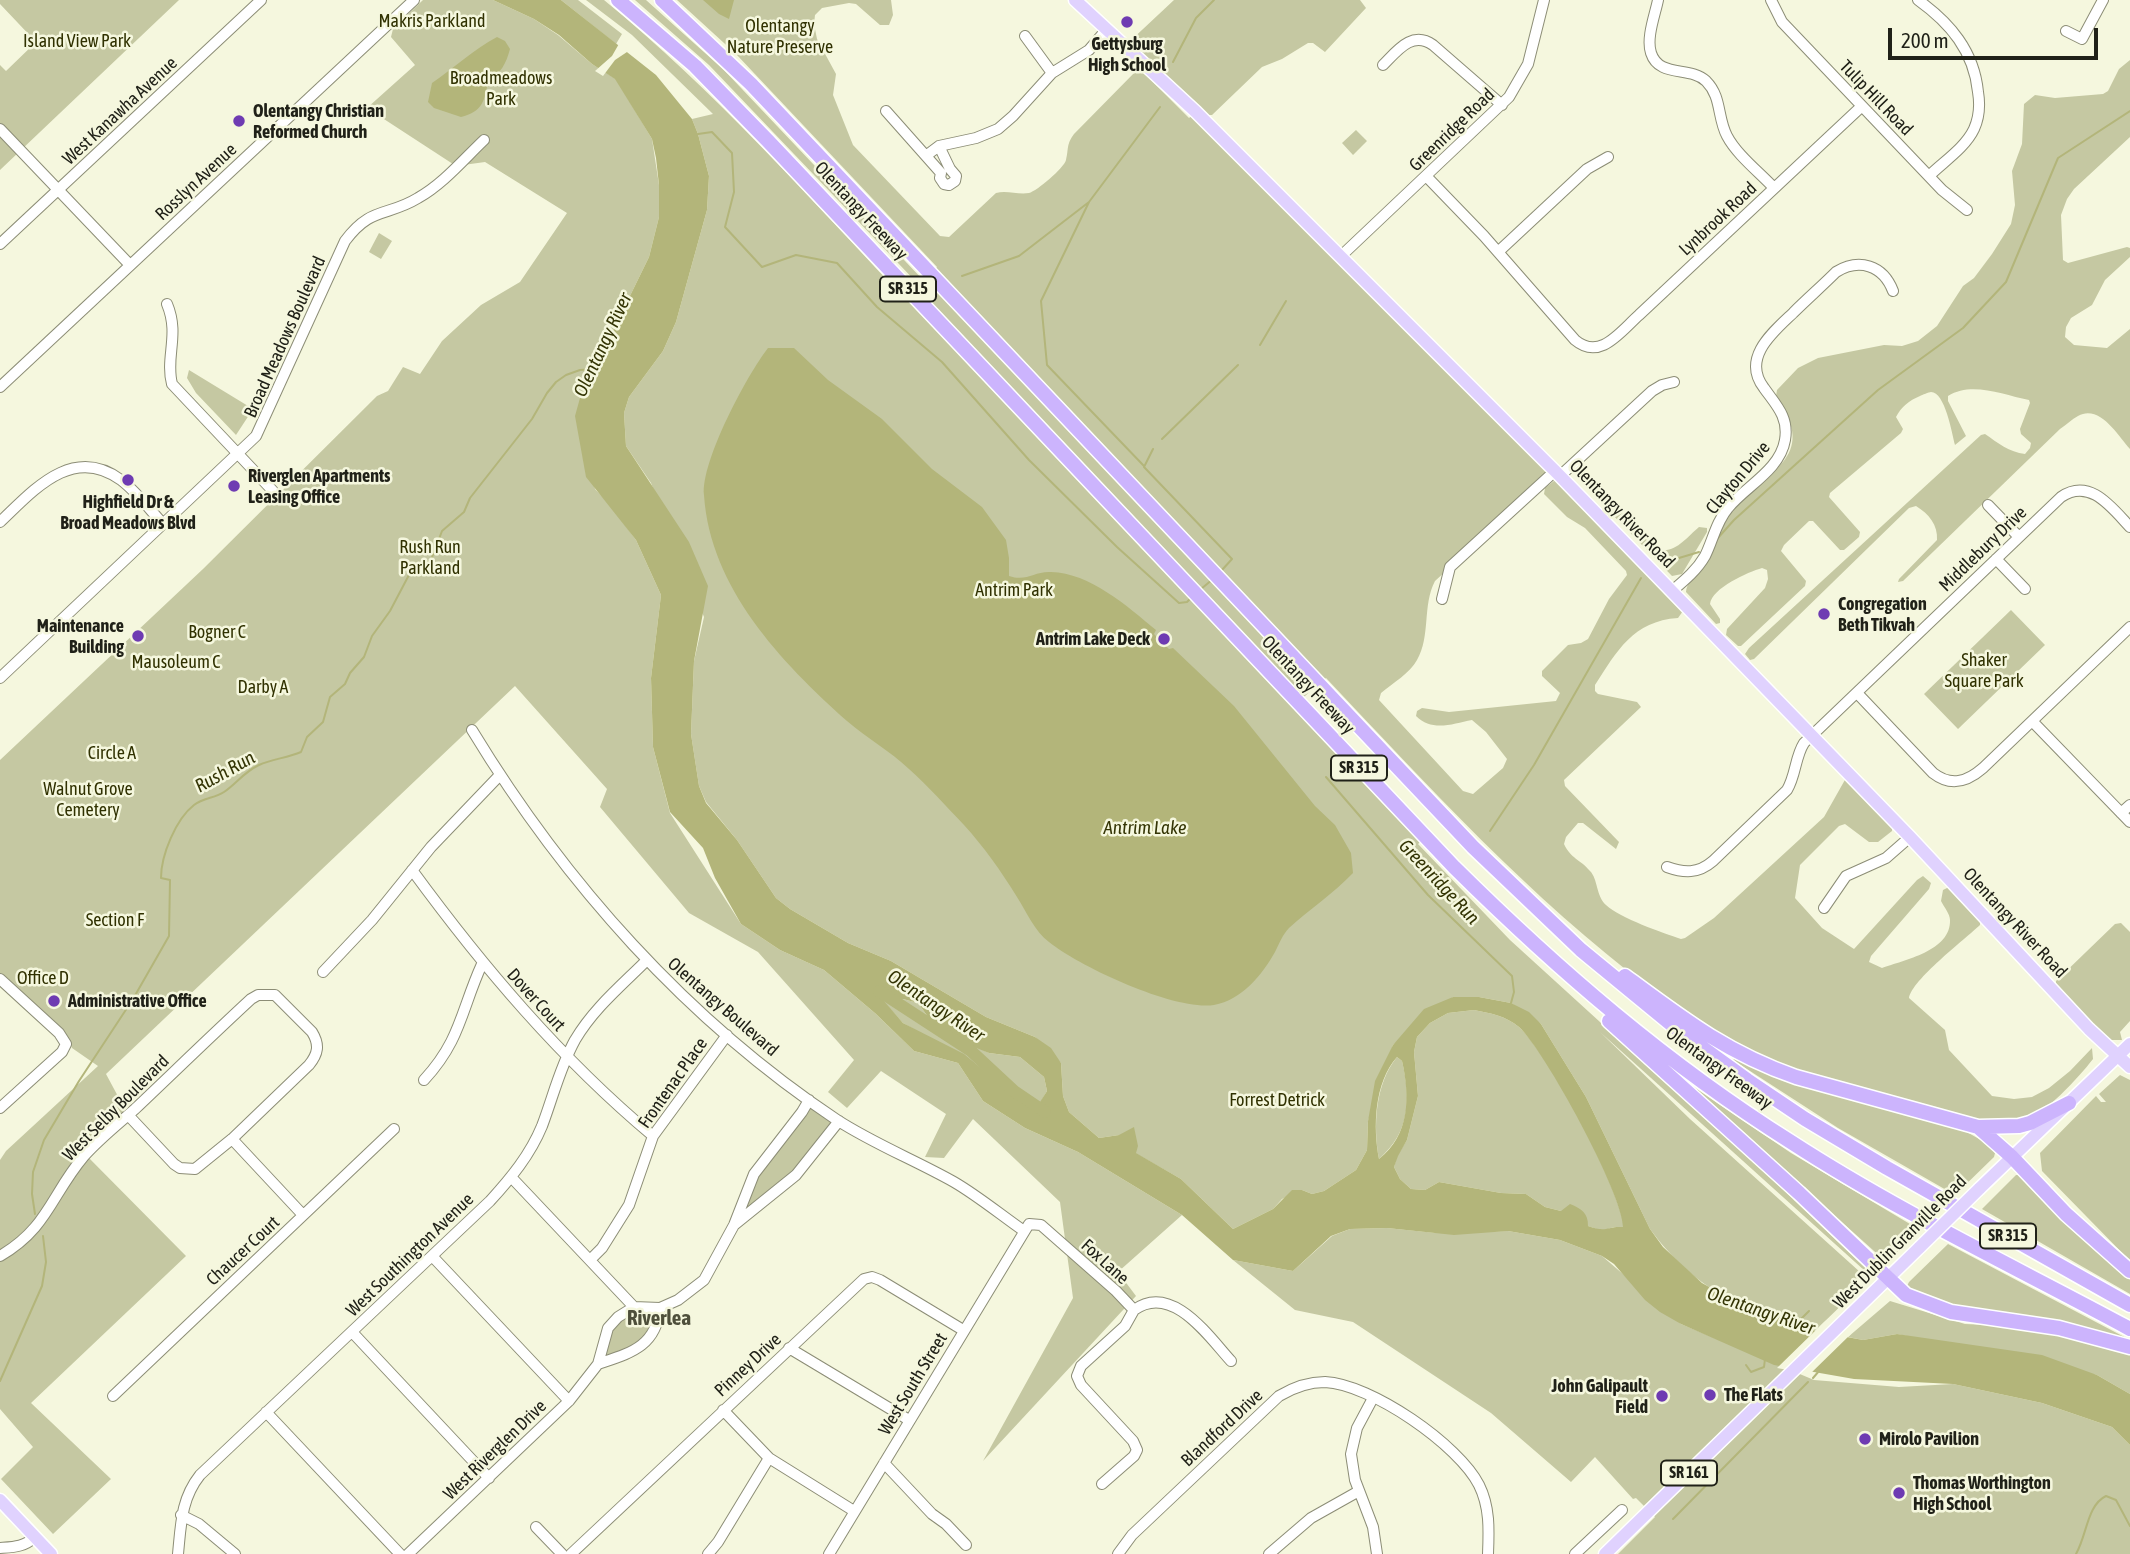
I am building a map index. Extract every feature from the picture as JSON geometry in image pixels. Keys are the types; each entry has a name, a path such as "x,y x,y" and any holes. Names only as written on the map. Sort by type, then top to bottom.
{"highway":[{"name":"Olentangy Freeway","path":"618,0 695,66 769,142 1454,867 1563,971 1666,1055 1791,1143 1873,1192 2130,1329"},
{"name":"Olentangy Freeway","path":"662,0 751,83 1473,847 1581,950 1682,1033 1805,1119 2130,1305"},
{"path":"1581,950 1625,976 1724,1047 1769,1068 1978,1127 2020,1126 2069,1103"},
{"path":"1563,971 1597,1010 1799,1192 1906,1296 1951,1312 2059,1328 2130,1347"},
{"path":"1978,1127 2012,1157 2066,1214 2130,1271"}],"main road":[{"name":"Olentangy River Road","path":"1075,0 1196,112 1558,474 2130,1068"},
{"name":"West Dublin Granville Road","path":"1605,1554 2130,1044"},
{"path":"0,1500 51,1554"}],"street":[{"name":"West Kanawha Avenue","path":"0,244 261,0"},
{"name":"Rosslyn Avenue","path":"0,387 414,0"},
{"name":"Greenridge Road","path":"1340,257 1502,105 1517,87 1528,64 1544,0"},
{"path":"1658,0 1649,46 1653,58 1663,68 1691,73 1704,80 1717,94 1728,138 1774,188"},
{"name":"Tulip Hill Road","path":"1771,0 1782,22 1929,176 1967,210"},
{"path":"1918,0 1937,14 1961,41 1975,72 1979,101 1977,122 1969,138 1929,176"},
{"path":"2066,31 2082,39 2103,0"},
{"path":"927,155 939,146 976,138 998,129 1052,73 1080,56 1107,29"},
{"path":"1025,36 1052,73"},
{"path":"1383,65 1406,42 1423,40 1433,45 1502,105"},
{"name":"Lynbrook Road","path":"1498,252 1575,340 1592,349 1606,345 1862,106"},
{"path":"886,111 927,155 941,173 940,178 944,184 953,184 956,176 939,146"},
{"path":"0,129 130,265"},
{"name":"Broad Meadows Boulevard","path":"0,678 256,436 343,246 355,228 372,216 420,198 484,140"},
{"path":"1426,176 1498,252 1587,169 1608,157"},
{"name":"Clayton Drive","path":"1672,591 1695,571 1705,556 1720,518 1729,506 1773,465 1781,453 1786,438 1784,419 1779,407 1761,384 1757,372 1756,359 1763,342 1836,272 1849,265 1862,264 1880,271 1893,291"},
{"path":"167,304 173,321 174,344 170,375 172,384 273,491"},
{"path":"1443,599 1450,567 1652,391 1674,382"},
{"path":"0,523 48,479 62,471 78,468 101,470 121,481 163,524"},
{"name":"Middlebury Drive","path":"1667,867 1692,872 1709,865 1787,790 1799,752 1812,736 2066,494 2081,490 2093,493 2104,500 2130,527"},
{"path":"1988,505 2019,537"},
{"path":"1996,559 2025,589"},
{"path":"1857,693 1933,773 1943,780 1955,782 1972,778 2130,627"},
{"path":"2032,721 2130,822"},
{"name":"Olentangy Boulevard","path":"472,730 499,776 574,878 647,960 727,1035 839,1121 964,1188 1024,1231"},
{"path":"323,972 351,944 412,870 499,776"},
{"path":"2121,813 2130,805"},
{"path":"1824,908 1846,876 1886,858 1910,837"},
{"name":"Dover Court","path":"412,870 482,964 566,1057 653,1136"},
{"name":"West Southington Avenue","path":"178,1554 181,1516 190,1488 200,1475 512,1178 541,1128 566,1057 590,1018 647,960"},
{"path":"424,1080 452,1043 482,964"},
{"path":"0,979 59,1033 66,1044 65,1048 0,1108"},
{"name":"West Selby Boulevard","path":"0,1256 33,1231 86,1154 251,999 266,993 275,995 313,1032 318,1047 316,1057 232,1139"},
{"name":"Frontenac Place","path":"590,1260 602,1248 629,1205 653,1136 727,1035"},
{"path":"512,1178 634,1307 660,1308 687,1295 704,1280 734,1225 754,1174 809,1100"},
{"path":"128,1115 180,1168 195,1169 202,1166 232,1139 303,1215"},
{"path":"734,1225 796,1175 839,1121"},
{"name":"Chaucer Court","path":"113,1396 394,1129"},
{"name":"Fox Lane","path":"1024,1231 1029,1224 1041,1225 1116,1291 1133,1310 1147,1303 1175,1305 1192,1319 1231,1362"},
{"name":"West South Street","path":"829,1554 1024,1231"},
{"path":"432,1256 569,1401"},
{"name":"Pinney Drive","path":"571,1554 864,1279 880,1280 963,1330"},
{"name":"West Riverglen Drive","path":"408,1554 569,1401 598,1364 608,1328 618,1317 634,1307"},
{"path":"598,1364 643,1346 654,1334 660,1308"},
{"path":"1102,1484 1134,1456 1137,1450 1133,1441 1081,1385 1077,1376 1081,1366 1128,1322 1133,1310"},
{"path":"352,1332 489,1478"},
{"path":"789,1348 909,1420"},
{"name":"Blandford Drive","path":"1118,1554 1132,1535 1279,1396 1301,1385 1326,1382 1373,1398 1405,1415 1437,1438 1472,1472 1487,1504 1488,1554"},
{"path":"1373,1398 1357,1428 1351,1467 1371,1518 1377,1554"},
{"path":"723,1410 769,1458 854,1511"},
{"path":"266,1412 400,1554"},
{"path":"708,1554 769,1458"},
{"path":"884,1462 932,1514 966,1545"},
{"path":"1269,1554 1311,1518 1359,1490"},
{"path":"1575,1554 1622,1510"},
{"path":"181,1516 199,1524 235,1554"},
{"path":"537,1527 562,1554"},
{"path":"0,1548 18,1547 35,1537"}],"green space":[{"name":"Island View Park","path":"0,0 179,0 0,170 0,65 6,71 36,42 0,4"},
{"path":"423,0 493,0 534,19 616,79 652,139 659,185 659,217 649,257 580,398 595,489 636,540 661,595 651,678 653,747 670,813 741,924 780,950 824,970 914,1051 958,1063 983,1101 1025,1128 1078,1152 1182,1215 1118,1272 1136,1296 983,1461 1073,1298 1060,1202 973,1119 944,1158 925,1157 946,1114 881,1071 847,1108 828,1092 854,1060 758,952 689,913 600,807 607,789 515,686 106,1074 128,1115 86,1155 186,1256 31,1403 111,1479 53,1534 1,1479 33,1447 0,1409 0,1160 6,1151 98,1066 72,1048 69,1040 0,975 0,760 203,569 377,396 388,391 403,367 420,374 442,341 481,305 520,282 567,213 485,162 456,166 367,108 415,65 391,37 393,29"},
{"path":"561,0 578,0 622,34 616,44"},
{"name":"Antrim Park","path":"586,0 604,0 684,70 905,299 919,285 709,65 635,0 646,0 724,70 924,281 937,267 736,54 677,0 891,0 893,15 889,25 880,25 856,4 822,8 815,15 817,39 836,74 833,95 853,145 940,236 949,237 996,193 1029,193 1044,184 1064,164 1074,134 1137,70 1142,71 1189,118 1196,112 1555,471 1435,581 1429,601 1424,641 1417,660 1406,674 1381,693 1379,700 1463,791 1473,794 1503,768 1507,759 1486,732 1472,720 1435,725 1422,721 1416,716 1417,711 1422,708 1449,712 1556,701 1560,693 1542,676 1542,671 1568,645 1588,639 1609,599 1627,575 1585,528 1567,517 1544,494 1545,488 1558,481 1683,611 1678,618 1662,620 1638,632 1611,661 1595,685 1595,691 1598,694 1637,702 1641,707 1564,780 1565,786 1619,842 1616,849 1583,823 1578,823 1566,837 1564,844 1593,874 1600,897 1606,905 1642,925 1681,939 1685,938 1714,918 1824,817 1846,778 1892,823 1892,831 1878,842 1869,842 1845,824 1839,826 1800,865 1795,898 1822,928 1854,949 1923,876 1931,883 1929,889 1871,956 1869,962 1882,968 1925,953 1943,939 1950,920 1941,901 1943,890 1949,887 1980,920 1980,925 1919,981 1909,998 1945,1030 1949,1050 1992,1096 2014,1099 2032,1097 2049,1088 2092,1048 2093,1059 2070,1085 2040,1112 2031,1118 2009,1123 1963,1117 1850,1088 1747,1054 1676,1008 1563,917 1482,840 1326,678 1298,702 1426,837 1418,844 1510,940 1769,1176 1871,1273 1865,1271 1600,1032 1690,1119 1860,1272 1849,1297 1815,1331 1778,1312 1738,1302 1700,1281 1678,1262 1650,1229 1586,1097 1541,1024 1511,1003 1479,997 1453,997 1393,1045 1368,1121 1367,1150 1356,1170 1324,1191 1312,1194 1302,1190 1282,1199 1273,1209 1233,1229 1181,1179 1135,1153 1119,1135 1099,1138 1069,1112 1063,1096 1061,1063 1035,1037 986,1017 891,961 848,943 790,909 776,898 737,840 706,802 699,786 691,734 694,661 704,617 651,483 626,446 624,413 629,397 663,351 676,322 707,210 709,176 692,119 713,114 632,35"},
{"path":"1174,0 1360,0 1366,8 1325,52 1313,43 1308,43 1282,59 1262,67 1212,115 1205,115 1127,44"},
{"path":"2130,60 2130,137 2074,189 2061,215 2063,260 2068,263 2130,248 2130,257 2105,280 2092,305 2071,318 2065,337 2074,345 2107,348 2130,329 2130,449 2101,418 2086,413 2076,417 2060,429 1903,581 1898,582 1937,540 1936,529 1929,516 1916,506 1909,508 1750,660 1745,654 1749,648 1981,435 1985,434 2019,453 2025,454 2030,448 2031,443 2021,434 2020,429 2029,400 1977,389 1948,396 1966,436 1955,445 1940,399 1931,392 1924,394 1909,402 1898,413 1896,417 1903,429 1901,433 1830,493 1829,497 1860,532 1859,537 1844,550 1840,550 1813,521 1809,521 1781,551 1806,581 1805,586 1741,646 1726,635 1727,629 1765,588 1767,570 1762,568 1748,573 1717,592 1710,604 1720,623 1716,624 1686,592 1730,513 1783,462 1790,450 1793,436 1788,418 1776,396 1777,390 1798,368 1818,358 1884,345 1902,346 1918,341 1937,326 1963,286 1974,278 2011,224 2015,205 2012,171 2022,144 2024,104 2035,95 2055,98 2103,94 2108,91 2119,69"},
{"path":"1356,130 1367,141 1353,155 1342,143"},
{"path":"379,233 392,241 381,259 369,252"},
{"path":"189,370 253,409 236,435 196,393 187,378"},
{"path":"1584,472 1658,549 1669,550 1699,527 1707,528 1682,574 1672,576 1580,481 1579,474"},
{"name":"Shaker Square Park","path":"2011,610 2045,645 1958,729 1924,694"},
{"path":"2121,923 2130,932 2130,1021 2120,1032 2122,1040 2111,1040 2056,985 2056,981 2115,924"},
{"path":"903,999 918,1003 933,1024 989,1053 1020,1057 1044,1077 1047,1091 1040,1103 1025,1105 995,1081 903,1023 883,1001"},
{"path":"1474,1010 1509,1020 1532,1041 1564,1091 1597,1153 1620,1208 1624,1227 1602,1231 1561,1211 1545,1207 1526,1194 1501,1193 1439,1182 1425,1190 1411,1189 1400,1179 1394,1167 1407,1140 1418,1096 1414,1052 1417,1037 1430,1023 1448,1013"},
{"name":"Forrest Detrick","path":"1397,1057 1402,1061 1405,1075 1406,1114 1397,1138 1379,1159 1376,1119 1380,1092"},
{"path":"1736,1057 1965,1131 1988,1144 1995,1153 1994,1157 1955,1195 1838,1128 1733,1060"},
{"path":"2120,1075 2130,1080 2130,1261 2042,1171 2040,1153 2096,1096 2101,1102 2106,1102 2099,1094"},
{"path":"1685,1081 1791,1153 1920,1230 1891,1258 1884,1260"},
{"path":"809,1100 839,1121 796,1175 734,1225 754,1174"},
{"path":"2016,1175 2021,1175 2130,1279 2130,1294 1982,1209"},
{"name":"The Flats","path":"1387,1228 1436,1233 1508,1231 1560,1240 1602,1256 1681,1324 1814,1380 1899,1387 1953,1384 2042,1403 2112,1427 2130,1445 2130,1554 1618,1554 1655,1517 1636,1498 1633,1499 1595,1457 1571,1482 1491,1413 1353,1322 1295,1310 1233,1260 1293,1271 1332,1236 1350,1229"},
{"path":"1948,1244 2130,1340 1970,1314 1909,1291 1909,1282"},
{"path":"1890,1301 1965,1324 2008,1326 2075,1337 2130,1353 2130,1394 2097,1375 1897,1334 1863,1340 1848,1337"},
{"path":"634,1307 660,1308 643,1346 598,1364 608,1328"}],"water":[{"path":"493,0 561,0 656,75 692,119 698,134 709,176 707,210 676,322 663,351 629,397 624,413 626,446 689,542 708,586 694,661 691,734 699,786 706,803 737,840 776,898 848,943 891,961 986,1017 1035,1037 1051,1048 1061,1063 1063,1096 1069,1112 1099,1138 1119,1135 1134,1127 1138,1146 1136,1153 1181,1179 1233,1229 1273,1209 1292,1190 1312,1194 1324,1191 1356,1170 1367,1150 1368,1121 1375,1081 1393,1045 1424,1009 1453,997 1479,997 1511,1003 1529,1012 1541,1024 1586,1097 1650,1229 1663,1247 1702,1283 1738,1303 1796,1319 1815,1331 1863,1340 1897,1334 2042,1355 2097,1375 2130,1394 2130,1445 2112,1427 2042,1403 1953,1384 1854,1379 1774,1365 1660,1312 1645,1300 1614,1264 1602,1256 1560,1240 1508,1231 1454,1235 1387,1228 1350,1229 1331,1236 1293,1271 1233,1260 1182,1215 1078,1152 1025,1128 983,1101 958,1063 914,1051 824,970 780,950 741,924 715,878 703,848 670,812 653,747 651,678 661,595 636,540 586,477 575,416 580,398 649,257 659,217 659,185 652,139 615,79 534,19","holes":["903,999 918,1003 933,1024 964,1043 989,1053 1020,1057 1044,1077 1047,1091 1040,1102 1025,1105 964,1054 903,1023 884,1001","1474,1010 1498,1016 1519,1027 1531,1041 1563,1092 1597,1156 1620,1210 1623,1227 1603,1229 1588,1226 1584,1212 1578,1208 1570,1204 1561,1211 1545,1207 1526,1194 1501,1193 1439,1182 1425,1190 1411,1189 1400,1179 1394,1167 1407,1140 1418,1096 1414,1052 1417,1037 1430,1023 1448,1013","1397,1057 1402,1061 1406,1088 1405,1114 1397,1138 1379,1159 1377,1106 1389,1068"]},
{"path":"703,0 734,0 729,19 719,14"},
{"path":"497,37 505,41 510,49 502,68 488,81 484,100 478,109 461,117 434,108 428,102 432,83"},
{"name":"Antrim Lake","path":"768,348 794,348 828,380 882,419 932,469 982,507 1006,540 1009,576 1021,578 1051,572 1080,578 1107,592 1156,630 1154,634 1169,649 1173,648 1234,706 1315,806 1335,825 1351,853 1353,873 1289,928 1264,969 1234,998 1214,1005 1176,1001 1105,975 1049,942 1035,927 998,869 964,825 902,762 822,698 774,648 753,621 734,592 720,561 709,529 704,495 705,480 717,441 738,397"}],"pier":[{"path":"620,42 630,50 615,60 603,76 595,71 612,56"},
{"path":"1818,1328 1851,1334 1810,1374 1777,1368"}],"waterway":[{"path":"1173,62 1196,18 1214,0"},
{"path":"962,276 1019,256 1089,202 1160,107"},
{"path":"1717,539 1734,520 1878,390 1963,328 2006,282 2058,158 2130,111"},
{"path":"698,134 712,132 732,153 734,192 725,227 762,267 796,255 837,263 877,307 942,362 1029,460 1117,547 1179,603 1187,602 1192,597"},
{"path":"1089,202 1041,301 1047,365 1144,466"},
{"path":"1260,345 1286,301"},
{"path":"1162,439 1238,365"},
{"name":"Rush Run","path":"35,1214 33,1172 44,1140 133,999 169,936 170,880 161,878 171,838 181,819 194,805 224,792 254,768 301,752 307,737 323,722 330,697 345,684 350,673 364,657 372,636 390,611 410,573 431,560 442,531 464,512 470,498 532,419 547,393 566,375 595,369"},
{"path":"1153,449 1144,467 1232,559 1222,570"},
{"path":"1669,561 1699,552"},
{"path":"1490,831 1534,765 1641,578"},
{"path":"1201,589 1213,579"},
{"name":"Greenridge Run","path":"1326,777 1428,895 1512,976 1514,992 1511,1003"},
{"name":"Olentangy River","path":"879,991 971,1051 1014,1091 1045,1112"},
{"name":"Rush Run","path":"0,1381 42,1286 46,1262 43,1236"},
{"path":"1798,1322 1809,1311"},
{"path":"1746,1365 1751,1372 1764,1367 1765,1359"},
{"path":"1813,1378 1819,1371"},
{"path":"1673,1519 1808,1382"},
{"path":"2076,1554 2091,1513 2106,1496 2116,1500 2130,1526"}],"place":[{"name":"Gettysburg High School","path":"1127,22"},
{"name":"Olentangy Christian Reformed Church","path":"239,121"},
{"name":"Highfield Dr & Broad Meadows Blvd","path":"128,480"},
{"name":"Riverglen Apartments Leasing Office","path":"234,486"},
{"name":"Congregation Beth Tikvah","path":"1824,614"},
{"name":"Maintenance Building","path":"138,636"},
{"name":"Antrim Lake Deck","path":"1164,639"},
{"name":"Administrative Office","path":"54,1001"},
{"name":"The Flats","path":"1710,1395"},
{"name":"John Galipault Field","path":"1662,1396"},
{"name":"Mirolo Pavilion","path":"1865,1439"},
{"name":"Thomas Worthington High School","path":"1899,1493"}],"district":[{"name":"Riverlea","path":"659,1318"}],"park label":[{"name":"Makris Parkland","path":"432,21"},
{"name":"Olentangy Nature Preserve","path":"780,36"},
{"name":"Broadmeadows Park","path":"501,88"},
{"name":"Rush Run Parkland","path":"430,557"},
{"name":"Bogner C","path":"217,632"},
{"name":"Mausoleum C","path":"176,662"},
{"name":"Darby A","path":"263,687"},
{"name":"Circle A","path":"112,753"},
{"name":"Walnut Grove Cemetery","path":"88,799"},
{"name":"Section F","path":"115,920"},
{"name":"Office D","path":"43,978"}]}
